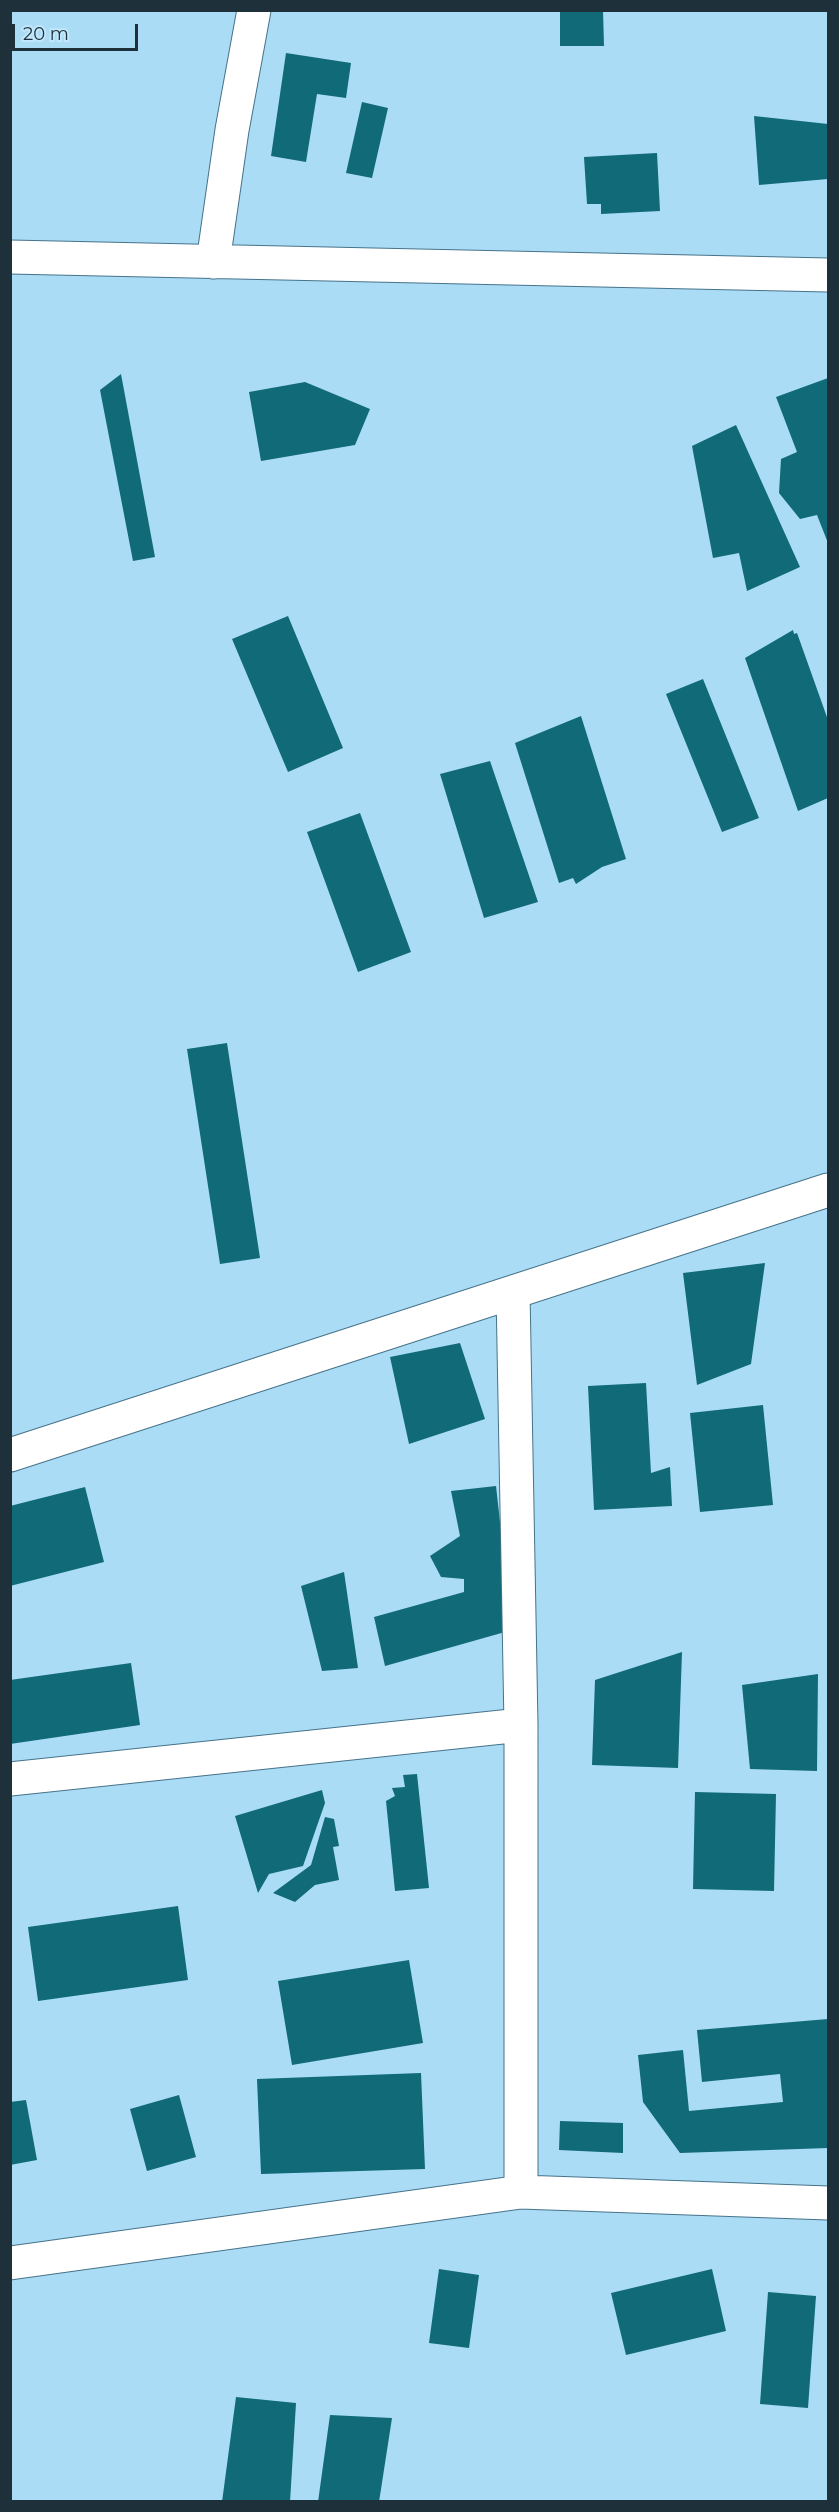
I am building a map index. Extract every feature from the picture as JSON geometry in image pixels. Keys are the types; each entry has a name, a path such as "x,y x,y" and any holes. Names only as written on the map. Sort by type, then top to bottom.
{"street":[{"path":"213,262 232,130 254,10"},
{"path":"10,257 828,275"},
{"path":"10,1455 828,1190"},
{"path":"513,1292 521,1725 521,2192"},
{"path":"10,1779 521,1725"},
{"path":"10,2263 521,2192 828,2203"}],"building":[{"path":"560,10 603,10 604,46 560,46"},
{"path":"286,53 351,63 346,98 317,94 306,162 271,156"},
{"path":"362,102 388,108 372,178 346,173"},
{"path":"754,116 828,124 828,179 759,185"},
{"path":"657,153 660,211 601,214 601,204 587,204 584,157"},
{"path":"121,374 155,557 133,561 100,390"},
{"path":"828,378 828,543 817,515 800,519 779,493 781,459 797,452 776,397"},
{"path":"305,382 370,409 355,445 261,461 249,392"},
{"path":"736,425 800,567 747,591 739,553 713,558 692,446"},
{"path":"288,616 343,748 288,772 232,639"},
{"path":"793,630 794,634 797,633 828,720 828,798 798,811 745,658"},
{"path":"703,679 759,818 722,832 666,694"},
{"path":"581,716 626,859 602,867 576,884 573,878 559,883 515,743"},
{"path":"490,761 538,902 484,918 440,774"},
{"path":"360,813 411,952 358,972 307,832"},
{"path":"227,1043 260,1258 220,1264 187,1049"},
{"path":"765,1263 751,1364 697,1385 683,1273"},
{"path":"460,1343 485,1419 409,1444 390,1357"},
{"path":"646,1383 651,1473 670,1467 672,1506 594,1510 588,1386"},
{"path":"763,1405 773,1505 700,1512 690,1413"},
{"path":"496,1486 512,1630 385,1666 374,1617 464,1592 464,1579 441,1577 430,1556 460,1536 451,1491"},
{"path":"85,1487 104,1562 10,1586 10,1506"},
{"path":"344,1572 358,1668 322,1671 301,1586"},
{"path":"682,1652 678,1768 592,1765 595,1680"},
{"path":"131,1663 140,1725 10,1744 10,1680"},
{"path":"818,1674 817,1771 750,1769 742,1685"},
{"path":"417,1774 429,1888 395,1891 386,1801 395,1796 392,1788 405,1787 403,1775"},
{"path":"322,1790 325,1803 303,1866 269,1874 258,1893 235,1816"},
{"path":"695,1792 776,1794 774,1891 693,1889"},
{"path":"325,1817 334,1819 339,1846 333,1847 339,1880 315,1885 295,1902 273,1893 311,1865"},
{"path":"178,1906 188,1980 38,2001 28,1927"},
{"path":"409,1960 423,2043 292,2065 278,1981"},
{"path":"828,2019 828,2148 680,2153 643,2102 638,2055 683,2050 689,2111 783,2102 780,2074 702,2082 697,2030"},
{"path":"421,2073 425,2169 261,2174 257,2079"},
{"path":"179,2095 196,2157 147,2171 130,2109"},
{"path":"26,2100 37,2160 10,2165 10,2102"},
{"path":"560,2121 623,2123 623,2153 559,2150"},
{"path":"439,2269 479,2275 469,2348 429,2343"},
{"path":"712,2269 726,2331 626,2355 611,2293"},
{"path":"768,2292 816,2296 808,2408 760,2404"},
{"path":"236,2397 296,2403 290,2502 222,2502"},
{"path":"330,2415 392,2418 379,2502 318,2502"}]}
